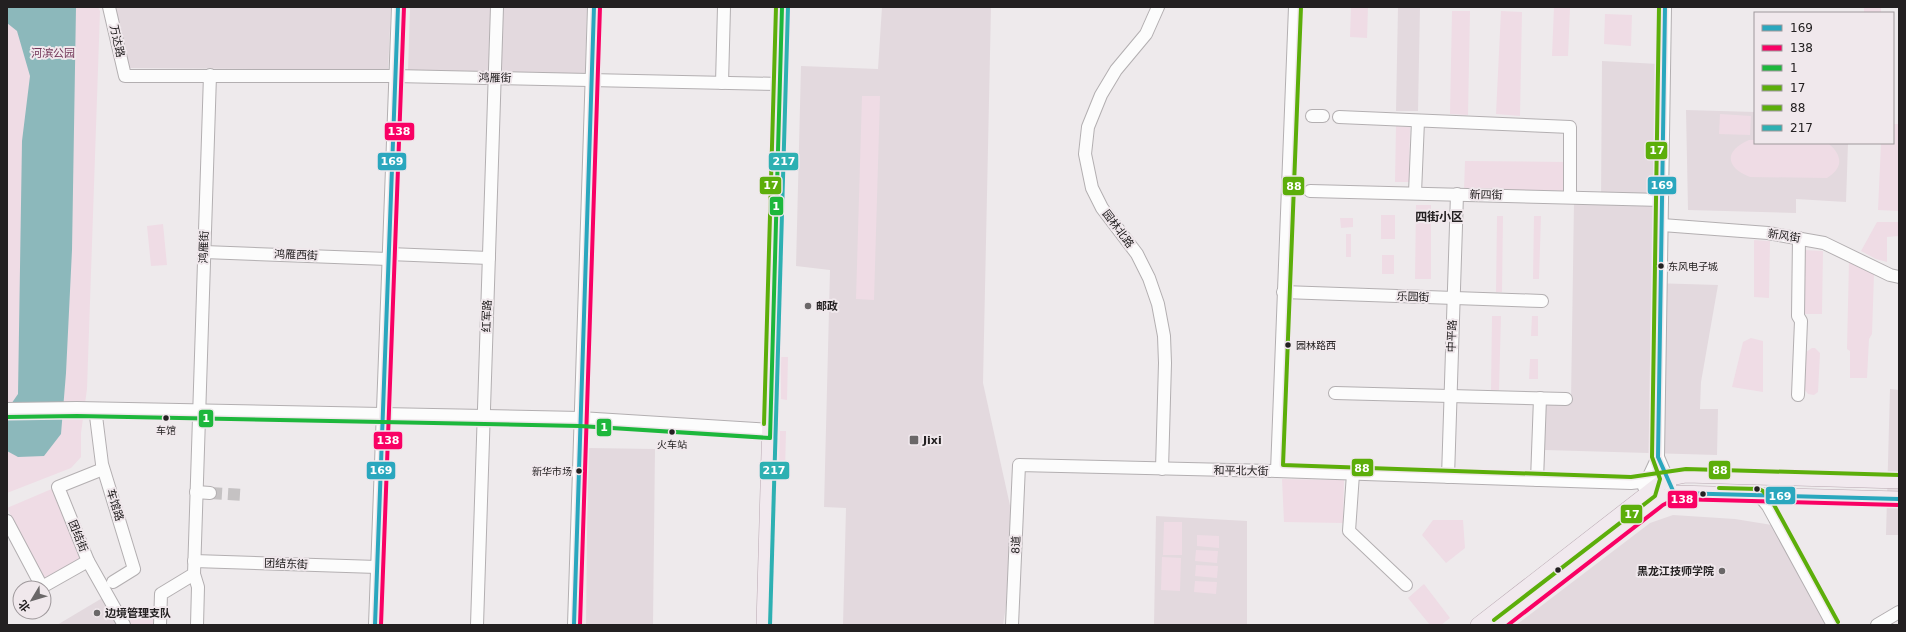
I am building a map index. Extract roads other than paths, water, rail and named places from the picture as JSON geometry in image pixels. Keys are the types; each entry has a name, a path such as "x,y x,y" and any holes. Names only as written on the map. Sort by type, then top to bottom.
{"main road":[{"path":"764,625 782,7"},
{"name":"和平北大街","path":"1658,488 1686,475 1899,481"},
{"path":"1478,625 1636,502 1658,488"},
{"path":"1498,625 1658,488"},
{"name":"和平北大街","path":"1658,488 1759,495 1899,499"}],"street":[{"name":"万达路","path":"109,7 125,76"},
{"path":"375,625 398,7"},
{"name":"红军路","path":"477,625 497,7"},
{"path":"574,625 594,7"},
{"path":"722,83 724,7"},
{"name":"园林北路","path":"1158,7 1146,34 1116,70 1101,95 1088,126 1085,154 1092,188 1102,208 1137,254 1149,278 1158,304 1164,336 1165,363 1162,469"},
{"path":"1277,471 1295,7"},
{"path":"1658,488 1665,7"},
{"name":"鸿雁街","path":"197,625 198,587 194,574 194,561 210,75"},
{"name":"鸿雁街","path":"125,76 395,76 780,84"},
{"path":"1339,117 1570,127 1570,197"},
{"path":"1415,193 1418,120"},
{"name":"新四街","path":"1310,191 1662,200"},
{"name":"中平路","path":"1448,477 1457,194"},
{"name":"新风街","path":"1662,225 1768,233 1824,243 1890,275 1899,277"},
{"path":"1798,395 1800,321 1798,316 1799,238"},
{"name":"鸿雁西街","path":"204,252 489,258"},
{"name":"乐园街","path":"1284,292 1542,301"},
{"path":"1335,393 1566,399"},
{"path":"1537,480 1540,398"},
{"path":"7,409 383,419 580,422 770,434"},
{"path":"7,417 77,412 96,416 200,414"},
{"name":"车馆路","path":"96,416 103,469 134,569 113,582"},
{"path":"1658,458 1658,488"},
{"name":"和平北大街","path":"1019,466 1277,471 1631,483 1658,488"},
{"name":"8道","path":"1012,625 1019,466"},
{"name":"团结街","path":"103,469 58,487 88,561 124,625"},
{"path":"1353,474 1349,531 1406,585"},
{"path":"196,492 210,493"},
{"path":"1759,495 1768,506 1833,625"},
{"path":"7,521 42,587 88,561"},
{"name":"团结东街","path":"194,561 377,566"},
{"path":"160,625 161,594 194,574"},
{"path":"1877,625 1899,612"}],"water":[{"path":"7,7 76,7 72,250 66,373 61,434 44,456 18,457 7,451 7,410 18,394 22,141 30,76 17,31 7,23"}],"tunnel":[{"path":"210,493 243,495"}],"place":[{"name":"东风电子城","path":"1661,266"},
{"name":"邮政","path":"808,306"},
{"name":"园林路西","path":"1288,345"},
{"name":"车馆","path":"166,418"},
{"name":"火车站","path":"672,432"},
{"name":"Jixi","path":"914,440"},
{"name":"新华市场","path":"579,471"},
{"name":"黑龙江技师学院","path":"1722,571"},
{"name":"边境管理支队","path":"97,613"}],"district":[{"name":"四街小区","path":"1439,217"}],"park label":[{"name":"河滨公园","path":"53,53"}]}
